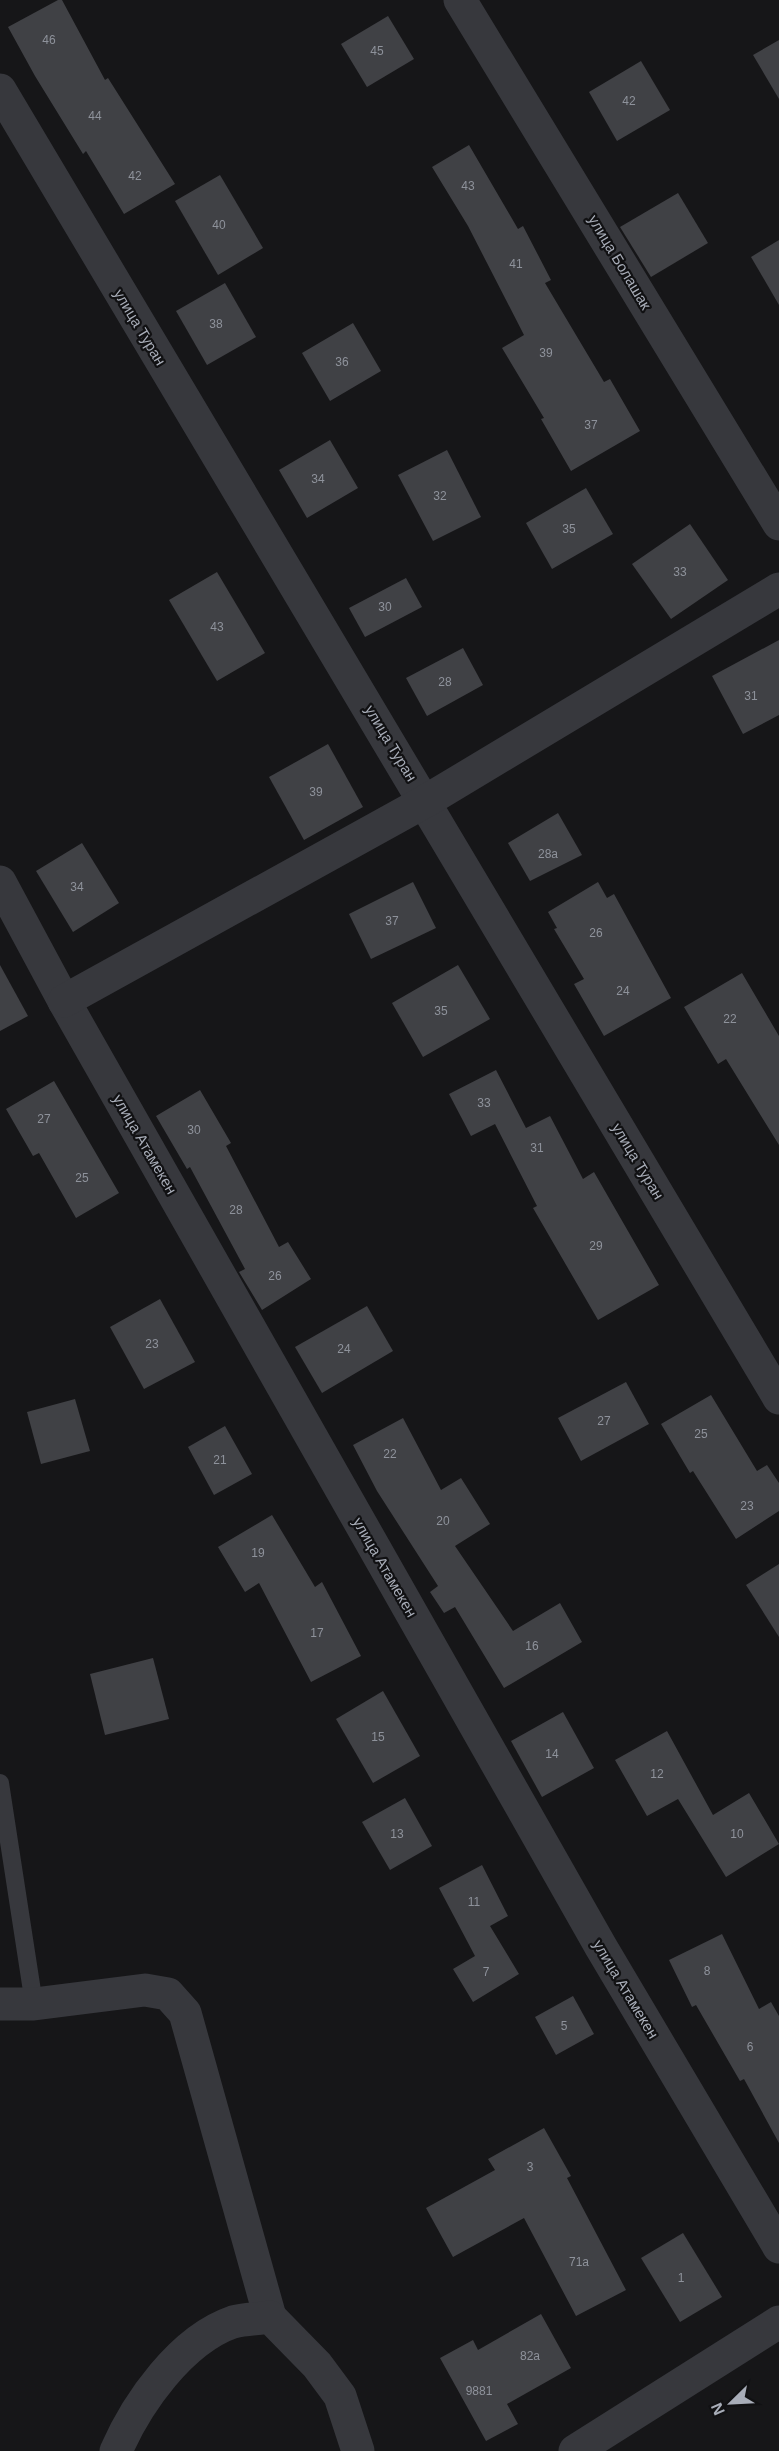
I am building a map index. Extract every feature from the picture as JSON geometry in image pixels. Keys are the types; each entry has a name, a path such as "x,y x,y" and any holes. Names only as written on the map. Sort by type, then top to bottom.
{"street":[{"name":"улица Болашак","path":"460,0 779,524"},
{"name":"улица Туран","path":"0,90 209,443 426,801 779,1398"},
{"path":"64,1001 426,801 779,589"},
{"name":"улица Атамекен","path":"0,882 64,1001 595,1937 779,2247"},
{"path":"0,2004 34,2004 145,1990 168,1994 185,2013 270,2317 317,2365 340,2396 358,2451"},
{"path":"116,2451 126,2429 162,2376 201,2340 233,2322 270,2317"},
{"path":"575,2451 779,2322"}],"lane":[{"path":"0,1783 34,2004"}],"building":[{"path":"62,0 105,80 108,78 175,184 124,214 86,151 83,154 8,27"},
{"path":"388,16 414,59 367,87 341,44"},
{"path":"779,40 779,99 753,55"},
{"path":"641,61 670,110 617,141 589,92"},
{"path":"469,145 518,229 523,226 551,280 545,283 604,382 610,379 640,431 571,471 541,419 544,418 502,348 524,335 468,226 432,167"},
{"path":"220,175 263,248 218,275 175,201"},
{"path":"678,193 708,243 651,277 620,227"},
{"path":"779,240 779,305 751,257"},
{"path":"225,283 256,337 207,365 176,311"},
{"path":"353,323 381,371 330,401 302,353"},
{"path":"330,440 358,488 307,518 279,470"},
{"path":"447,450 481,517 433,541 398,475"},
{"path":"586,488 613,534 552,569 526,523"},
{"path":"690,524 728,580 671,619 632,564"},
{"path":"217,572 265,653 217,681 169,600"},
{"path":"406,578 422,607 365,637 349,608"},
{"path":"779,640 779,715 743,734 712,676"},
{"path":"463,648 483,685 427,716 406,678"},
{"path":"328,744 363,807 304,840 269,777"},
{"path":"558,813 582,855 530,881 508,843"},
{"path":"82,843 119,903 73,932 36,871"},
{"path":"413,882 436,928 371,959 349,914"},
{"path":"598,882 607,898 614,894 671,998 604,1036 574,984 584,979 554,929 557,928 548,912"},
{"path":"0,965 28,1016 0,1031"},
{"path":"458,965 490,1019 423,1057 392,1003"},
{"path":"742,973 779,1036 779,1145 726,1059 718,1064 684,1007"},
{"path":"496,1070 526,1128 550,1116 583,1179 594,1172 659,1285 598,1320 533,1208 537,1206 495,1124 471,1136 449,1094"},
{"path":"54,1081 119,1193 76,1218 39,1153 33,1156 6,1109"},
{"path":"200,1090 231,1143 226,1146 279,1247 288,1242 311,1279 262,1310 239,1272 245,1269 190,1167 187,1169 156,1116"},
{"path":"160,1299 195,1362 144,1389 110,1327"},
{"path":"367,1306 393,1351 322,1393 295,1347"},
{"path":"626,1382 649,1424 581,1461 558,1418"},
{"path":"711,1395 757,1471 767,1465 779,1483 779,1511 736,1539 693,1471 690,1473 661,1424"},
{"path":"75,1399 90,1451 41,1464 27,1412"},
{"path":"403,1418 441,1490 461,1478 490,1524 455,1546 513,1631 560,1603 582,1642 504,1688 455,1607 444,1613 430,1592 438,1586 377,1491 353,1445"},
{"path":"225,1426 252,1474 214,1495 188,1447"},
{"path":"272,1515 315,1587 322,1582 361,1656 311,1682 259,1583 245,1592 218,1547"},
{"path":"779,1564 779,1637 746,1585"},
{"path":"153,1658 169,1719 105,1735 90,1674"},
{"path":"383,1691 420,1756 373,1783 336,1719"},
{"path":"563,1712 594,1768 542,1797 511,1741"},
{"path":"667,1731 713,1815 749,1793 779,1844 726,1877 678,1799 647,1816 615,1760"},
{"path":"405,1798 432,1846 390,1870 362,1822"},
{"path":"482,1865 508,1916 490,1926 519,1974 473,2002 453,1969 475,1956 439,1888"},
{"path":"722,1934 759,2009 771,2002 779,2016 779,2143 744,2079 740,2081 696,2005 692,2007 669,1960"},
{"path":"573,1996 594,2034 556,2055 535,2017"},
{"path":"544,2128 571,2176 567,2178 626,2290 576,2316 524,2218 453,2257 426,2208 495,2170 488,2159"},
{"path":"683,2233 722,2297 680,2322 641,2258"},
{"path":"541,2314 571,2368 507,2404 518,2424 486,2441 440,2358 473,2340 478,2350"}]}
